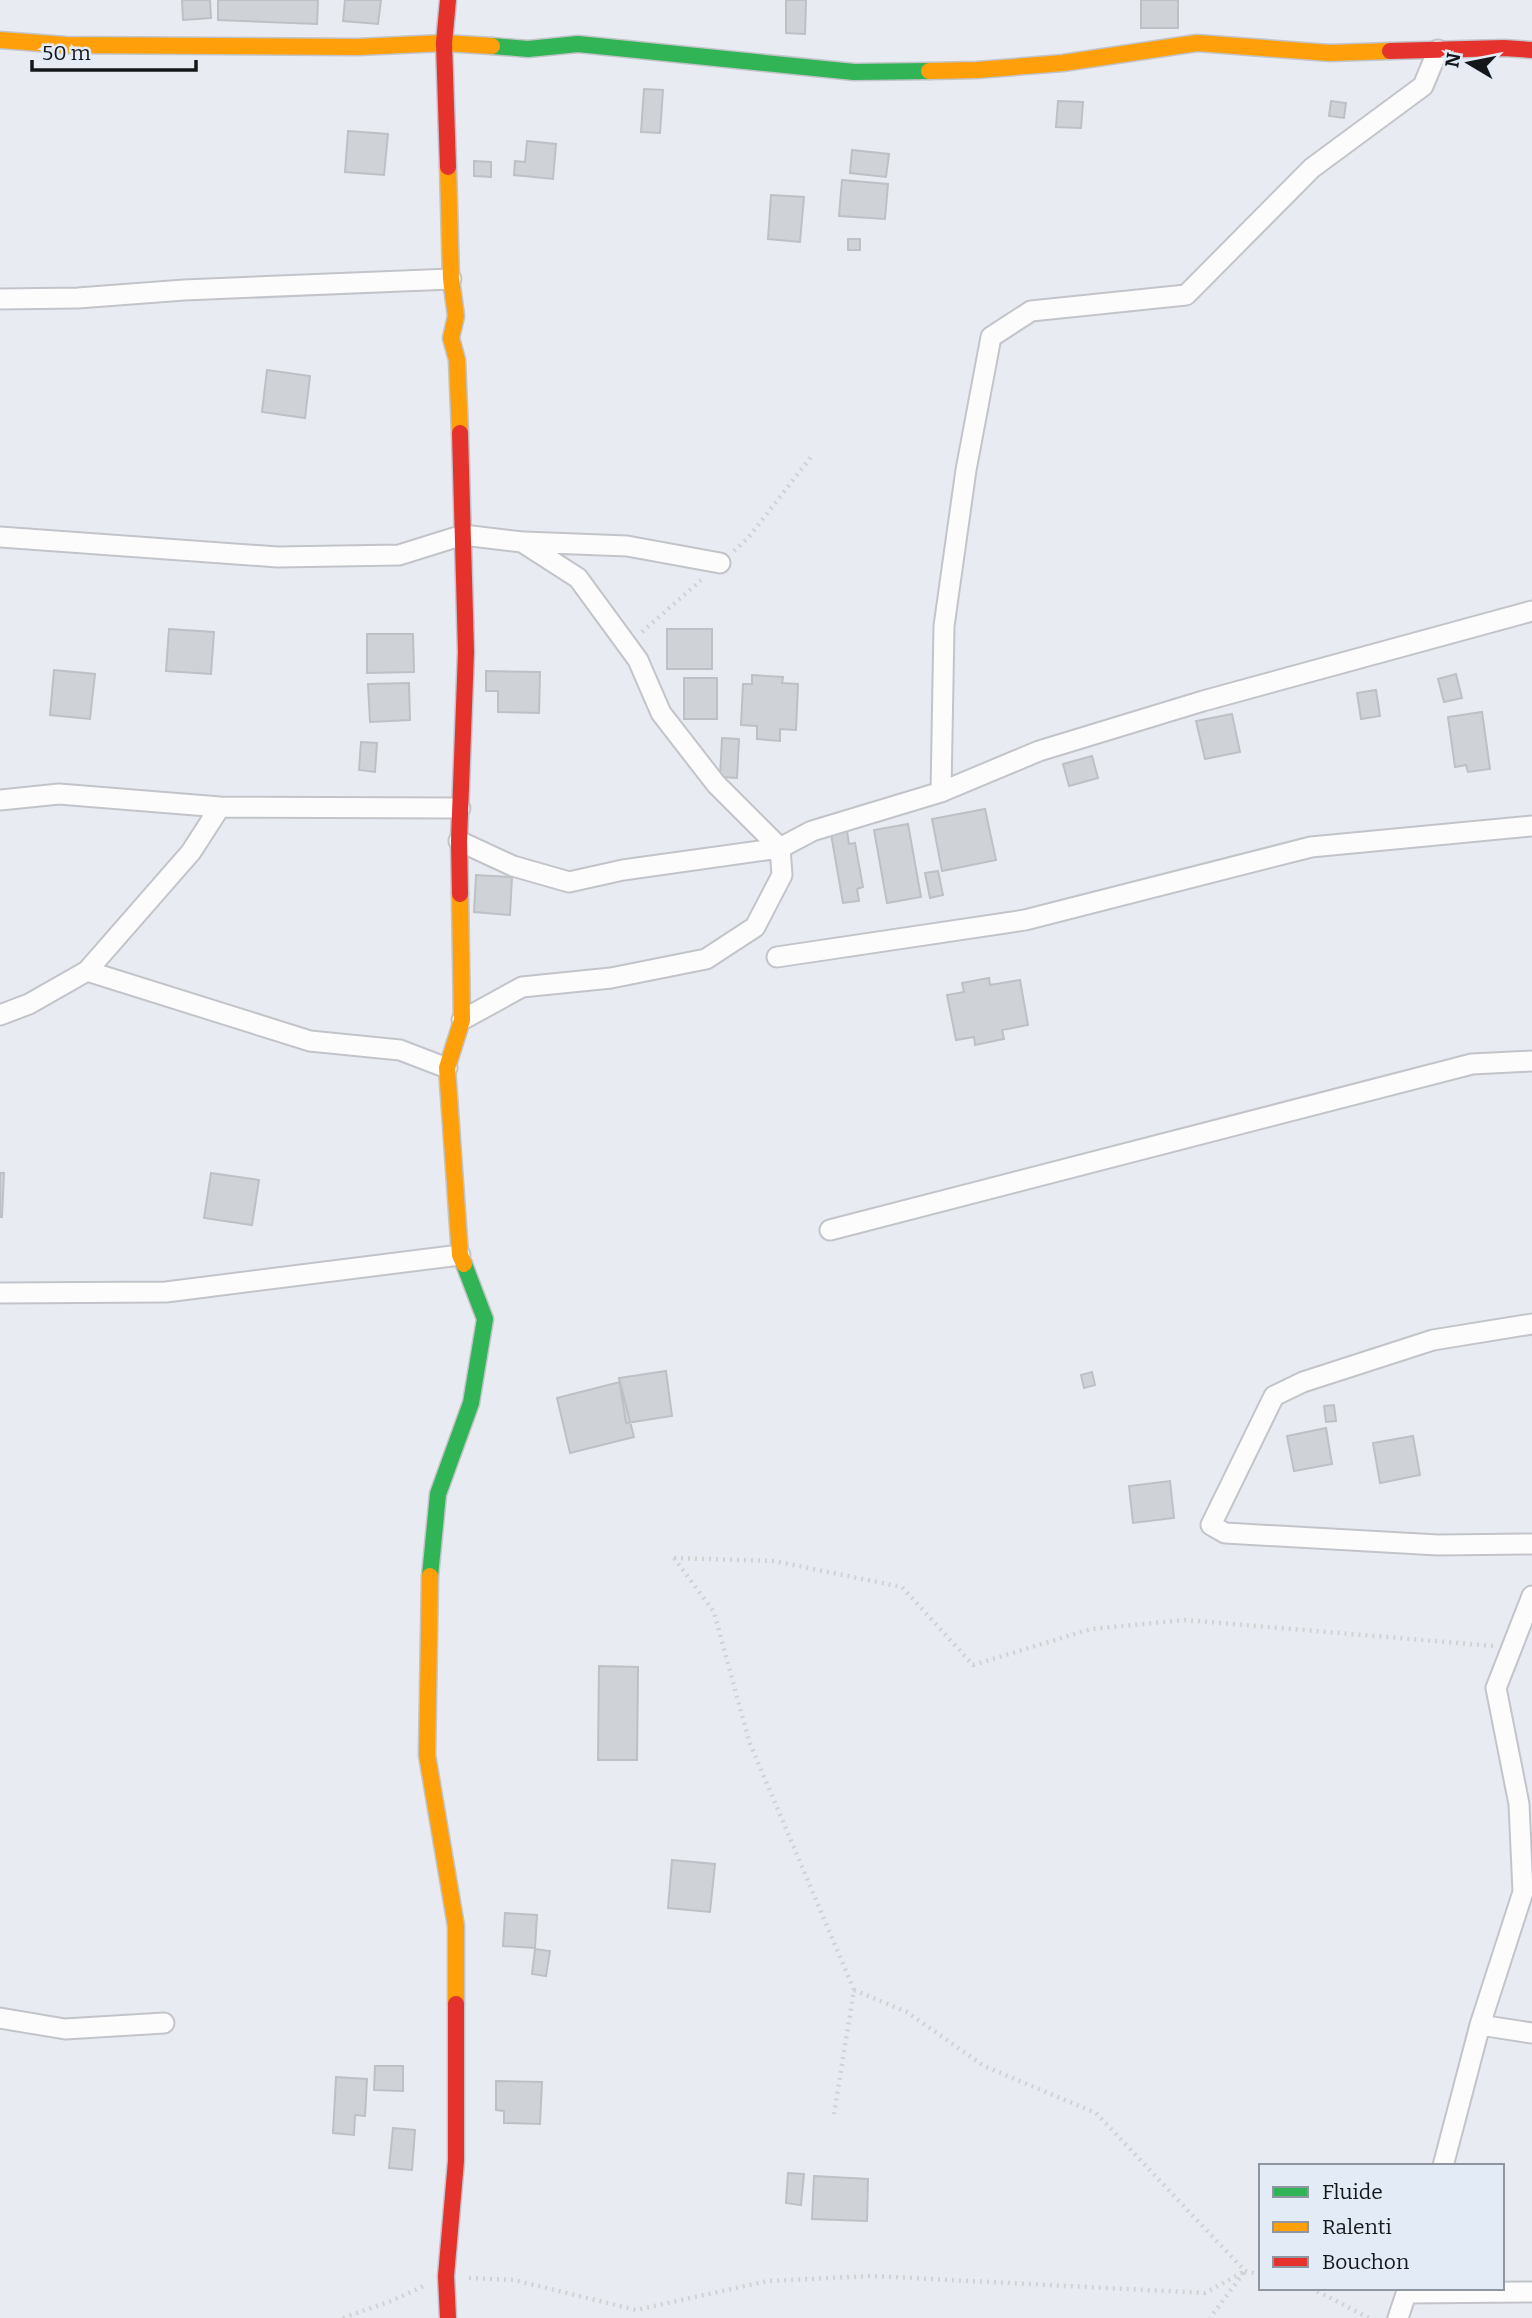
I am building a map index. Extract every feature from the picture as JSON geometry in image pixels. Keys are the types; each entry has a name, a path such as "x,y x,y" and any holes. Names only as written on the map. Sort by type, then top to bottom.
{"street":[{"path":"447,0 444,43 451,279 456,316 451,338 457,360 466,652 459,842 462,1020 447,1068 460,1255 485,1319 471,1403 438,1494 430,1587 427,1755 457,1938 456,2161 446,2276 447,2318"},
{"path":"0,40 66,45 358,47 444,43 528,49 578,44 854,72 977,70 1051,64 1197,43 1330,53 1504,48 1532,50"},
{"path":"941,792 944,626 966,470 990,337 1031,311 1186,295 1312,168 1423,86 1438,50"},
{"path":"0,299 78,298 184,290 451,279"},
{"path":"0,537 278,557 399,555 463,535 626,546 720,563"},
{"path":"462,1020 522,987 611,978 706,959 755,927 782,875 780,848 716,784 661,713 638,660 578,578 522,541"},
{"path":"459,842 513,866 569,882 623,870 780,848 812,831 941,792 1039,751 1392,648 1532,611"},
{"path":"0,800 59,794 220,807 460,808"},
{"path":"0,1015 29,1004 87,971 191,852 220,807"},
{"path":"777,957 1025,920 1311,847 1532,826"},
{"path":"87,971 310,1041 400,1050 447,1068"},
{"path":"830,1230 1472,1064 1532,1061"},
{"path":"0,1293 166,1292 460,1255"},
{"path":"1532,1324 1433,1340 1303,1382 1275,1396 1211,1525 1225,1533 1438,1545 1532,1544"},
{"path":"1444,2164 1480,2025 1524,1892 1519,1804 1496,1688 1532,1596"},
{"path":"0,2018 65,2029 164,2023"},
{"path":"1480,2025 1532,2034"},
{"path":"1398,2318 1407,2291 1509,2294 1532,2292"}],"path":[{"path":"834,2115 854,1990 749,1741 714,1612 674,1558 774,1561 902,1587 973,1665 1091,1629 1185,1620 1512,1647"},
{"path":"854,1990 907,2012 985,2066 1096,2113 1245,2271 1259,2274"},
{"path":"343,2318 391,2301 446,2276 514,2280 636,2310 768,2281 872,2276 1205,2293 1245,2271"},
{"path":"1210,2318 1245,2271"},
{"path":"1315,2290 1369,2318"}],"building":[{"path":"182,0 210,0 211,18 183,20"},
{"path":"218,0 318,0 317,24 218,20"},
{"path":"345,0 381,0 378,24 343,21"},
{"path":"786,0 806,0 805,34 786,33"},
{"path":"1141,0 1178,0 1178,28 1141,28"},
{"path":"644,89 663,90 660,133 641,132"},
{"path":"1058,101 1083,102 1081,128 1056,127"},
{"path":"1331,101 1346,103 1344,118 1329,116"},
{"path":"348,131 388,134 384,175 345,172"},
{"path":"527,141 556,144 553,179 514,175 515,161 525,162"},
{"path":"852,150 889,154 886,177 850,173"},
{"path":"474,161 491,162 491,177 474,176"},
{"path":"842,180 888,184 885,219 839,216"},
{"path":"771,195 804,197 800,242 768,239"},
{"path":"848,239 860,239 860,250 848,250"},
{"path":"267,370 310,376 305,418 262,412"},
{"path":"169,629 214,632 211,674 166,671"},
{"path":"667,629 712,629 712,669 667,669"},
{"path":"367,634 413,634 414,672 367,673"},
{"path":"54,670 95,674 90,719 50,715"},
{"path":"486,671 540,672 539,713 498,712 498,691 486,691"},
{"path":"1456,674 1462,698 1444,702 1438,679"},
{"path":"752,675 783,677 782,683 798,684 796,730 780,729 780,741 757,739 757,726 741,725 743,684 752,684"},
{"path":"684,678 717,678 717,719 684,719"},
{"path":"409,683 410,720 370,722 368,684"},
{"path":"1376,690 1380,716 1361,719 1357,693"},
{"path":"1482,712 1490,769 1468,772 1466,765 1455,767 1448,717"},
{"path":"1232,714 1240,752 1205,759 1196,721"},
{"path":"722,738 739,739 737,778 720,777"},
{"path":"361,742 377,743 375,772 359,770"},
{"path":"1092,756 1098,778 1069,786 1063,764"},
{"path":"985,809 996,860 942,871 932,819"},
{"path":"908,824 921,897 887,903 874,830"},
{"path":"847,831 849,844 855,843 863,887 857,889 859,901 843,903 831,834"},
{"path":"938,871 943,895 930,898 925,873"},
{"path":"476,875 512,877 510,915 474,912"},
{"path":"989,978 990,985 1020,980 1028,1025 1002,1030 1004,1039 975,1045 974,1037 956,1040 947,995 964,992 962,983"},
{"path":"0,1173 4,1173 2,1217 0,1217"},
{"path":"211,1173 259,1180 252,1225 204,1218"},
{"path":"666,1371 672,1416 626,1423 619,1378"},
{"path":"1092,1372 1095,1385 1084,1388 1081,1375"},
{"path":"620,1382 634,1437 570,1453 557,1398"},
{"path":"1334,1405 1336,1421 1326,1422 1324,1406"},
{"path":"1326,1428 1332,1464 1294,1471 1287,1436"},
{"path":"1413,1436 1420,1475 1380,1483 1373,1443"},
{"path":"1170,1481 1174,1518 1133,1523 1129,1486"},
{"path":"599,1666 638,1667 637,1760 598,1760"},
{"path":"672,1860 715,1864 710,1912 668,1908"},
{"path":"505,1913 537,1915 535,1948 503,1946"},
{"path":"535,1949 550,1951 546,1976 532,1974"},
{"path":"375,2066 403,2066 403,2091 374,2090"},
{"path":"336,2077 367,2079 365,2116 355,2115 354,2135 333,2133"},
{"path":"496,2081 542,2082 540,2124 504,2123 504,2111 496,2110"},
{"path":"393,2128 415,2130 412,2170 389,2168"},
{"path":"788,2173 804,2174 801,2205 786,2203"},
{"path":"814,2176 868,2179 867,2221 812,2219"}],"traffic: fast":[{"path":"492,46 528,49 578,44 854,72 929,71"},
{"path":"430,1576 438,1494 471,1403 485,1319 464,1264"}],"traffic: slow":[{"path":"0,40 66,45 358,47 444,43 492,46"},
{"path":"929,71 1063,63 1197,43 1330,53 1390,51"},
{"path":"448,167 451,279 456,316 451,338 457,360 460,433"},
{"path":"460,894 462,1020 447,1068 460,1255 464,1264"},
{"path":"430,1576 427,1755 456,1926 456,2004"}],"traffic: jam":[{"path":"448,0 444,43 448,167"},
{"path":"1390,51 1504,48 1532,50"},
{"path":"460,433 466,652 459,841 460,894"},
{"path":"448,2318 446,2276 456,2161 456,2004"}]}
